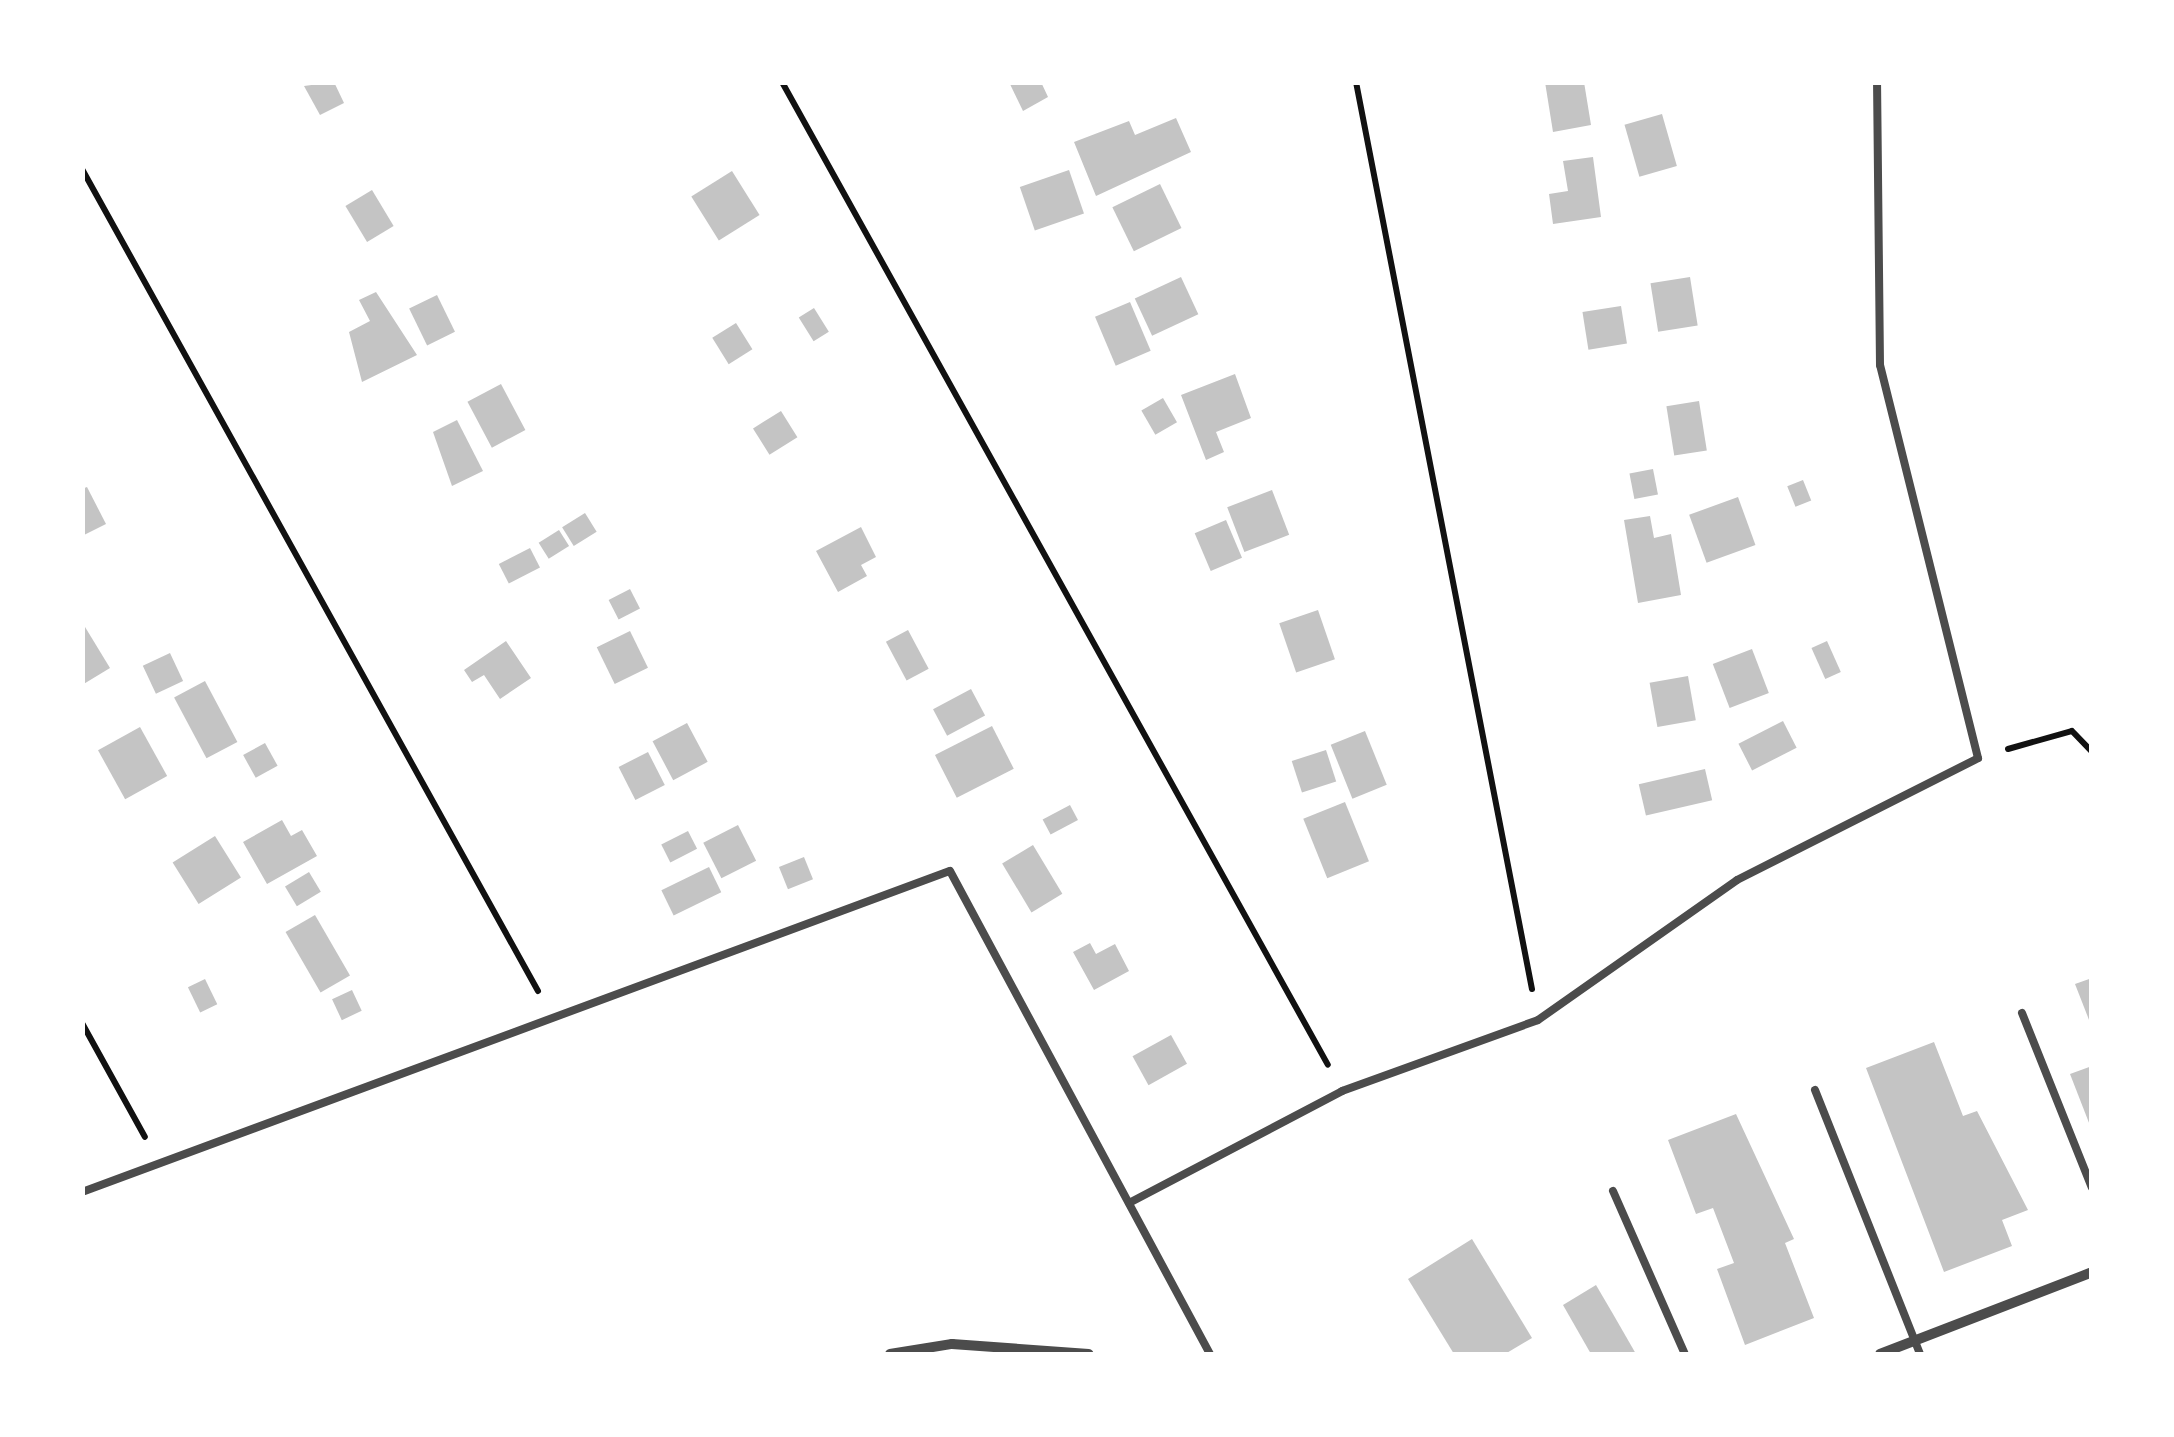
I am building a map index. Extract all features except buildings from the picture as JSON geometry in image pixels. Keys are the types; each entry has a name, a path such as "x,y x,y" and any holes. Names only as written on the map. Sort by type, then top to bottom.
{"street":[{"path":"1880,1354 2092,1272"},
{"path":"890,1354 952,1344 1090,1354"}],"lane":[{"path":"1129,1203 1342,1091 1538,1020 1737,880 1978,758 1880,365 1877,82"},
{"path":"82,1192 950,872 1210,1354"},
{"path":"2022,1014 2092,1188"},
{"path":"1815,1090 1920,1354"},
{"path":"1613,1191 1685,1354"}],"path":[{"path":"782,82 1342,1091"},
{"path":"1356,82 1538,1020"},
{"path":"82,169 553,1018"},
{"path":"1978,758 2072,731 2092,752"},
{"path":"82,1023 160,1164"}]}
